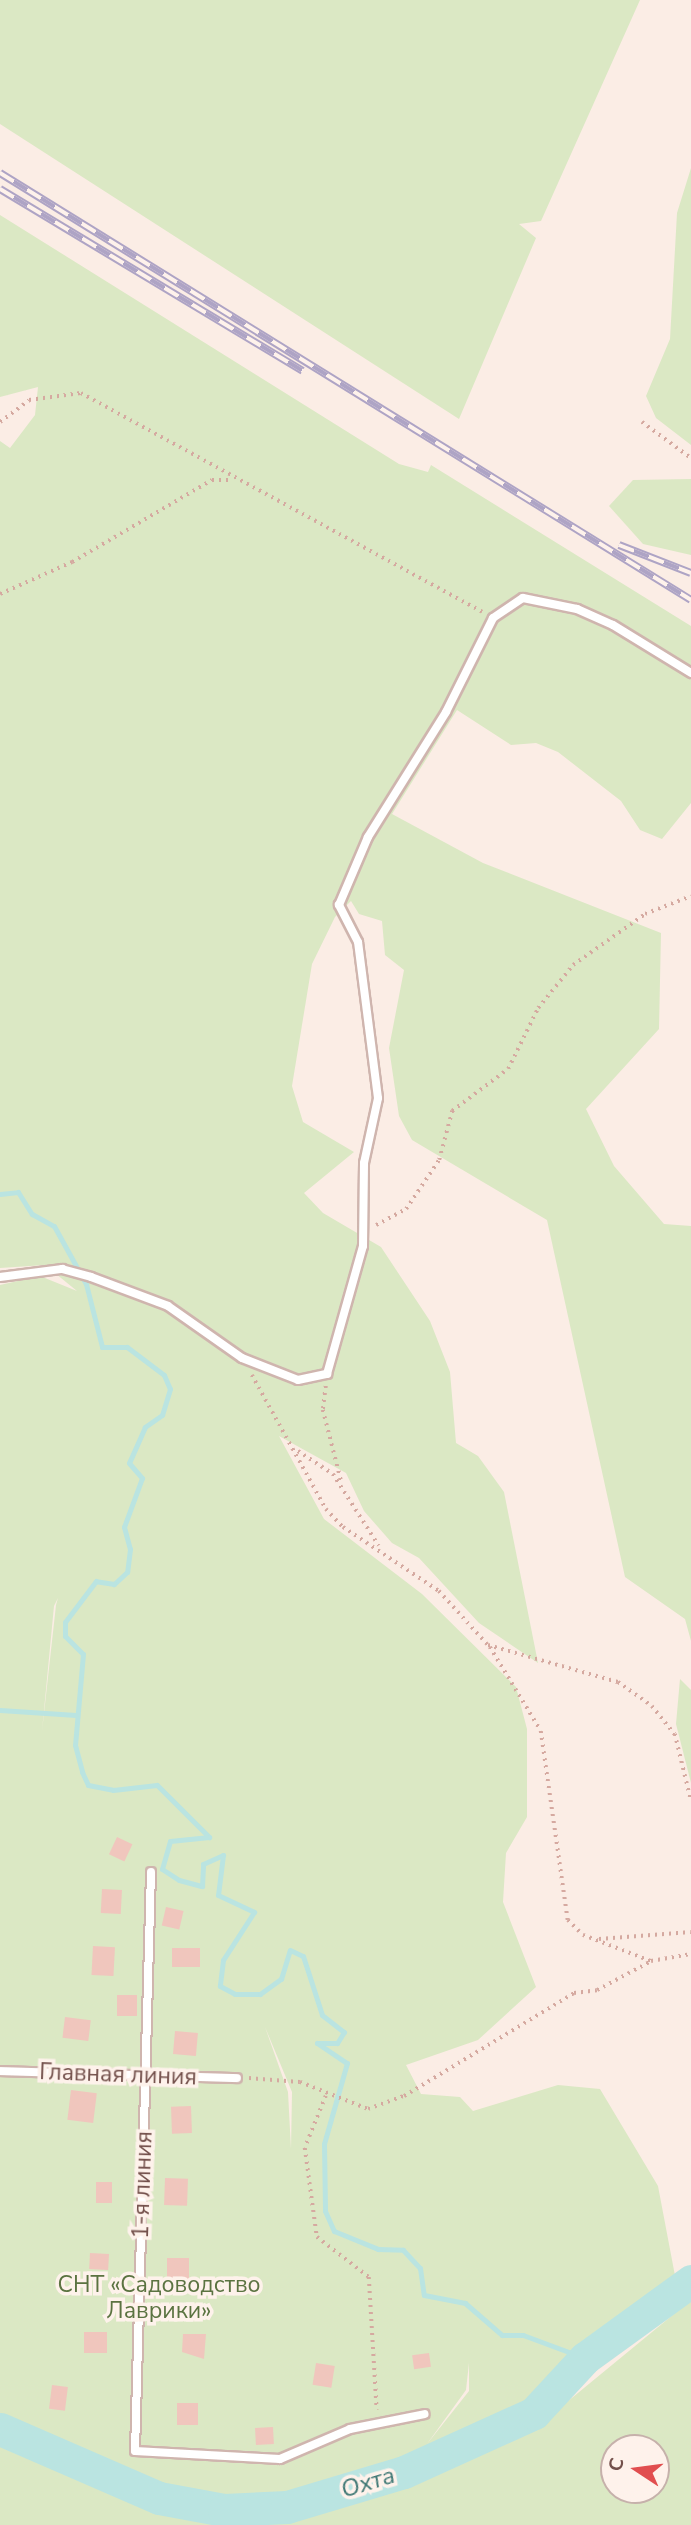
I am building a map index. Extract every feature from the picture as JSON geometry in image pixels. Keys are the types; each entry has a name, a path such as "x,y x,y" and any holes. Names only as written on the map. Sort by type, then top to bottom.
{"lane":[{"path":"0,1277 62,1269 91,1277 168,1306 242,1358 298,1380 327,1374 366,1225 364,1163 379,1071 366,1040 358,942 341,896 493,618 523,598 576,609 691,673"},
{"name":"1-я линия","path":"151,1872 135,2451 280,2459 378,2424 425,2414"},
{"name":"Главная линия","path":"0,2071 237,2078"}],"path":[{"path":"0,422 29,400 81,393 233,480 321,520 493,618"},
{"path":"642,422 691,458"},
{"path":"0,594 72,562 212,480 233,480"},
{"path":"366,1225 387,1225 406,1209 439,1160 452,1111 508,1069 538,1008 573,965 645,914 691,895"},
{"path":"242,1358 296,1450 326,1509 439,1591 488,1645 541,1731 568,1920 597,1940 651,1961"},
{"path":"327,1374 323,1410 343,1488 362,1527 382,1550"},
{"path":"296,1450 343,1488"},
{"path":"488,1645 618,1682 652,1706 675,1734 691,1800"},
{"path":"597,1940 691,1932"},
{"path":"237,2078 300,2082 361,2110 404,2096 574,1993 597,1990 651,1961 691,1954"},
{"path":"326,2096 305,2148 317,2237 369,2277 378,2424"}],"green space":[{"path":"0,0 640,0 541,221 519,224 536,238 459,419 0,124"},
{"path":"691,168 691,445 656,418 646,396 670,339 677,213"},
{"name":"СНТ «Садоводство Лаврики»","path":"0,215 399,464 428,472 431,465 691,626 691,803 662,839 640,830 621,801 558,752 536,743 511,745 457,710 392,814 483,863 661,933 659,1029 586,1109 614,1166 664,1224 691,1226 691,1641 685,1619 625,1577 547,1220 412,1140 399,1116 389,1048 404,970 385,955 382,921 359,914 351,901 335,917 312,964 292,1086 303,1122 354,1152 304,1193 323,1213 381,1247 430,1321 450,1372 456,1443 478,1456 504,1492 538,1663 479,1623 419,1558 392,1543 364,1511 346,1473 279,1436 324,1519 422,1594 516,1687 527,1729 527,1817 506,1853 503,1902 536,1987 478,2040 406,2065 421,2094 460,2097 473,2111 558,2085 600,2089 658,2186 676,2281 529,2403 429,2445 455,2463 539,2425 691,2300 691,2525 0,2525 0,1285 40,1276 77,1291 45,1265 0,1268 0,441 10,448 35,415 38,387 0,397","holes":["58,1598 56,1605 42,1731 54,1606","265,2027 292,2092 291,2149 288,2092","469,2363 469,2391 427,2444 466,2390"]},
{"path":"691,479 691,555 643,544 609,506 633,480"},
{"path":"680,1679 691,1690 691,1783 676,1724"}],"building":[{"path":"117,1837 132,1844 124,1861 109,1854"},
{"path":"102,1889 122,1890 121,1914 101,1913"},
{"path":"166,1907 184,1911 179,1930 162,1926"},
{"path":"93,1946 115,1947 113,1976 91,1975"},
{"path":"172,1948 200,1948 200,1967 172,1967"},
{"path":"117,1995 137,1995 137,2016 117,2016"},
{"path":"65,2017 91,2020 88,2041 62,2038"},
{"path":"175,2031 198,2033 196,2056 173,2054"},
{"path":"71,2090 97,2093 93,2123 67,2120"},
{"path":"191,2106 192,2133 172,2134 171,2107"},
{"path":"165,2178 188,2179 187,2206 164,2205"},
{"path":"96,2182 112,2182 112,2203 96,2203"},
{"path":"90,2253 109,2254 108,2270 89,2269"},
{"path":"167,2258 189,2258 189,2283 167,2283"},
{"path":"84,2332 107,2332 107,2353 84,2353"},
{"path":"183,2334 206,2334 204,2359 182,2352"},
{"path":"429,2353 431,2367 414,2369 412,2355"},
{"path":"316,2363 335,2366 331,2388 313,2385"},
{"path":"52,2385 68,2387 65,2411 49,2409"},
{"path":"177,2403 198,2403 198,2425 177,2425"},
{"path":"273,2427 274,2444 256,2445 255,2428"}],"waterway":[{"path":"0,1194 18,1192 32,1214 54,1226 86,1284 102,1347 127,1347 164,1375 170,1389 162,1415 145,1427 129,1463 142,1478 124,1527 130,1549 127,1572 114,1584 96,1581 65,1622 65,1636 83,1654 75,1745 88,1785 113,1790 157,1785 209,1837 170,1841 162,1869 179,1880 202,1886 203,1864 223,1855 218,1895 254,1912 223,1960 220,1986 235,1994 260,1994 281,1979 290,1950 303,1956 322,2015 344,2032 337,2043 317,2043 347,2063 324,2144 325,2211 334,2231 378,2249 403,2250 420,2268 424,2295 465,2303 502,2335 523,2335 585,2358"},
{"path":"0,1710 76,1715"},
{"name":"Охта","path":"0,2429 159,2498 224,2510 287,2507 404,2472 534,2413 585,2358 691,2281"}],"railway":[{"path":"0,173 691,600"},
{"path":"0,189 303,371"},
{"path":"619,545 691,573"}]}
